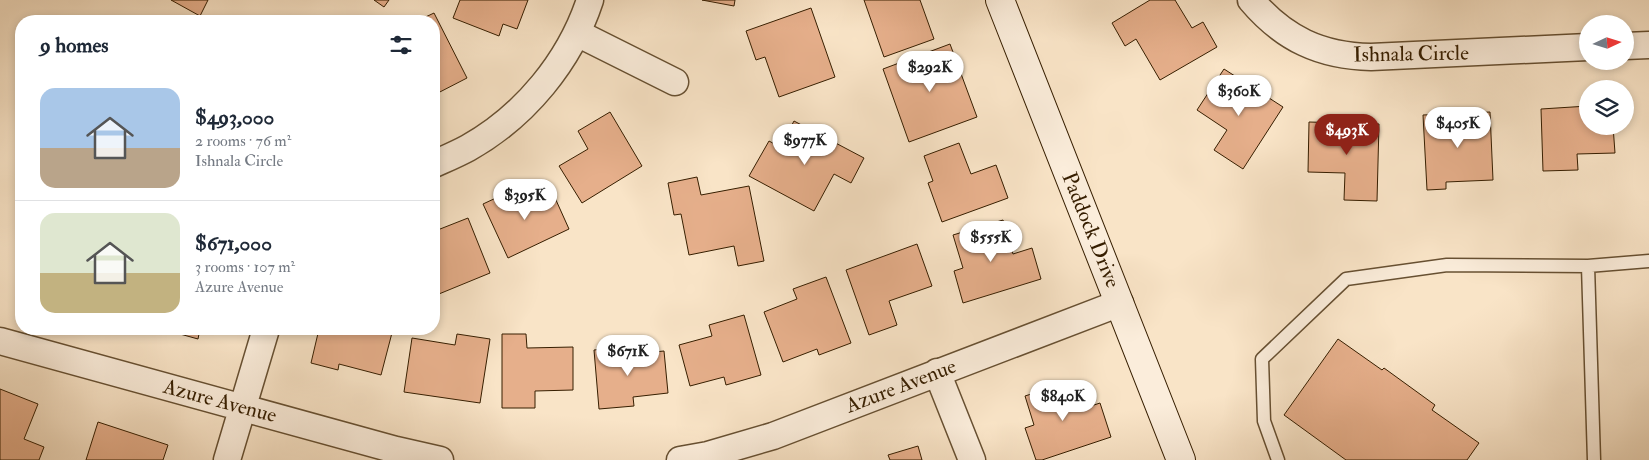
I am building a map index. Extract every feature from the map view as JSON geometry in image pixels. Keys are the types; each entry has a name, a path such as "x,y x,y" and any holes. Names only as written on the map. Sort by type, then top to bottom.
{"street":[{"path":"440,161 469,147 501,126 549,78 577,33 590,0"},
{"name":"Paddock Drive","path":"1000,0 1182,460"},
{"name":"Ishnala Circle","path":"1251,0 1273,23 1302,42 1336,54 1353,57 1579,48"},
{"path":"577,33 675,82"},
{"path":"1634,46 1649,45"},
{"name":"Azure Avenue","path":"680,460 708,455 773,436 1120,303"},
{"path":"227,460 264,335"},
{"name":"Azure Avenue","path":"0,340 396,450 440,460"},
{"path":"937,372 972,460"}],"lane":[{"path":"1278,460 1264,421 1262,359 1346,279 1447,265 1588,266 1649,261"},
{"path":"1588,266 1594,460"}],"building":[{"path":"171,0 208,0 200,15"},
{"path":"374,0 389,0 384,7"},
{"path":"460,0 528,0 517,29 503,24 499,36 453,18"},
{"path":"702,0 735,0 734,6"},
{"path":"864,0 920,0 934,39 884,57"},
{"path":"1150,0 1175,0 1192,28 1203,22 1217,47 1160,80 1136,39 1125,46 1112,23"},
{"path":"811,8 835,77 779,97 765,57 756,60 746,31"},
{"path":"440,25 467,78 440,92"},
{"path":"950,44 977,117 909,142 883,69"},
{"path":"1224,69 1283,107 1243,169 1214,150 1227,130 1197,110"},
{"path":"1579,107 1579,135 1614,135 1615,153 1577,154 1578,170 1543,171 1541,109"},
{"path":"610,112 642,166 582,203 559,166 588,149 578,131"},
{"path":"1490,112 1493,180 1446,182 1446,189 1427,190 1423,115"},
{"path":"794,121 864,158 851,183 834,174 814,211 749,176 769,141 780,147"},
{"path":"1309,122 1379,124 1377,201 1344,200 1345,173 1308,172"},
{"path":"959,143 971,174 996,165 1008,198 942,222 928,183 933,181 924,156"},
{"path":"697,177 701,195 749,186 764,261 738,266 734,246 689,255 681,214 674,215 668,183"},
{"path":"551,189 569,229 508,258 483,204 511,191 517,204"},
{"path":"468,218 490,273 440,294 440,229"},
{"path":"1003,220 1013,254 1032,248 1041,279 963,303 954,271 963,268 953,235"},
{"path":"917,244 932,286 889,301 897,325 869,335 846,270"},
{"path":"826,277 851,343 819,355 817,349 783,362 764,312 797,299 793,289"},
{"path":"744,315 761,375 726,385 724,377 690,386 679,345 712,336 709,325"},
{"path":"457,334 490,339 480,403 404,392 412,338 455,345"},
{"path":"502,334 526,334 527,348 573,347 573,390 535,391 535,408 502,408"},
{"path":"184,335 199,335 198,339"},
{"path":"318,335 391,335 381,375 339,364 338,370 311,363"},
{"path":"1338,339 1382,370 1384,368 1435,405 1432,410 1479,443 1467,460 1346,460 1284,415"},
{"path":"623,347 623,355 664,351 668,393 633,397 634,406 599,409 594,350"},
{"path":"1072,381 1082,409 1100,403 1111,437 1042,460 1036,460 1025,428 1034,425 1025,396"},
{"path":"0,389 38,404 24,439 44,447 39,460 0,460"},
{"path":"98,422 168,445 163,460 86,460"},
{"path":"918,446 922,460 890,460 888,455"}]}
